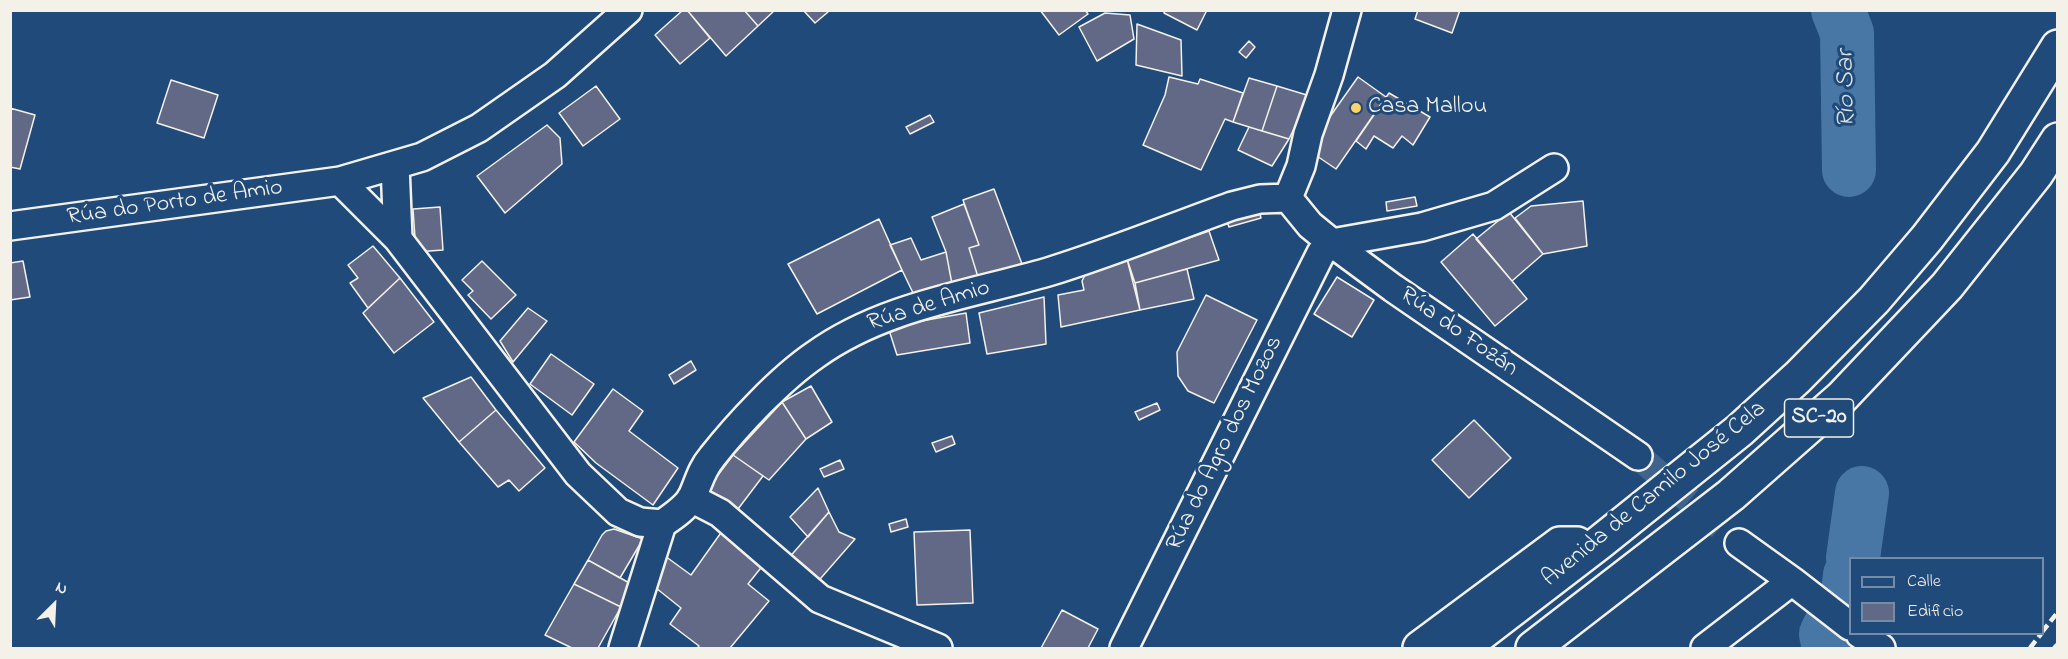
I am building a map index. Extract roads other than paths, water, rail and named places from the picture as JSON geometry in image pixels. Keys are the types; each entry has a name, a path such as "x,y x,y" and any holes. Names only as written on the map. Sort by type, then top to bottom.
{"highway":[{"name":"Avenida de Camilo José Cela","path":"1459,635 1560,544 1599,543 1740,430 1798,377 1874,300 1927,238 1993,152 2058,47"},
{"name":"Avenida de Camilo José Cela","path":"1533,648 1731,495 1841,398 1947,286 2036,174 2058,140"},
{"path":"1394,648 1417,635 1459,635"},
{"path":"1420,648 1459,635"}],"street":[{"name":"Rúa do Porto de Amio","path":"10,226 340,181 422,157 479,128 555,75 628,10"},
{"path":"1288,198 1301,166 1308,134 1329,75 1347,10"},
{"path":"395,165 398,239"},
{"path":"1332,243 1422,227 1494,206 1554,168"},
{"path":"340,181 398,239 578,474 618,512 640,522 662,524 623,648"},
{"name":"Rúa do Fozán","path":"1288,198 1310,225 1332,243 1402,294 1638,456"},
{"name":"Rúa de Amio","path":"662,524 677,513 691,498 700,474 712,456 771,392 813,356 848,334 885,317 1050,271 1232,206 1260,199 1288,198"},
{"name":"Rúa do Agro dos Mozos","path":"1124,648 1211,477 1306,280 1321,253 1332,243"},
{"path":"691,498 720,513 820,599 938,648"},
{"path":"1739,543 1849,624"},
{"path":"1705,648 1792,581"},
{"path":"1863,635 1881,648"}],"waterway":[{"name":"Río Sar","path":"1838,10 1847,33 1849,170"},
{"name":"Río Sar","path":"1853,557 1862,493"},
{"name":"Río Sar","path":"1829,648 1826,634 1848,591 1849,583"}],"tunnel":[{"path":"1638,456 1739,543"}],"railway":[{"path":"2044,630 2058,612"},
{"path":"2030,648 2040,635"},
{"path":"2054,648 2058,644"}],"place":[{"name":"Casa Mallou","path":"1356,108"}]}
